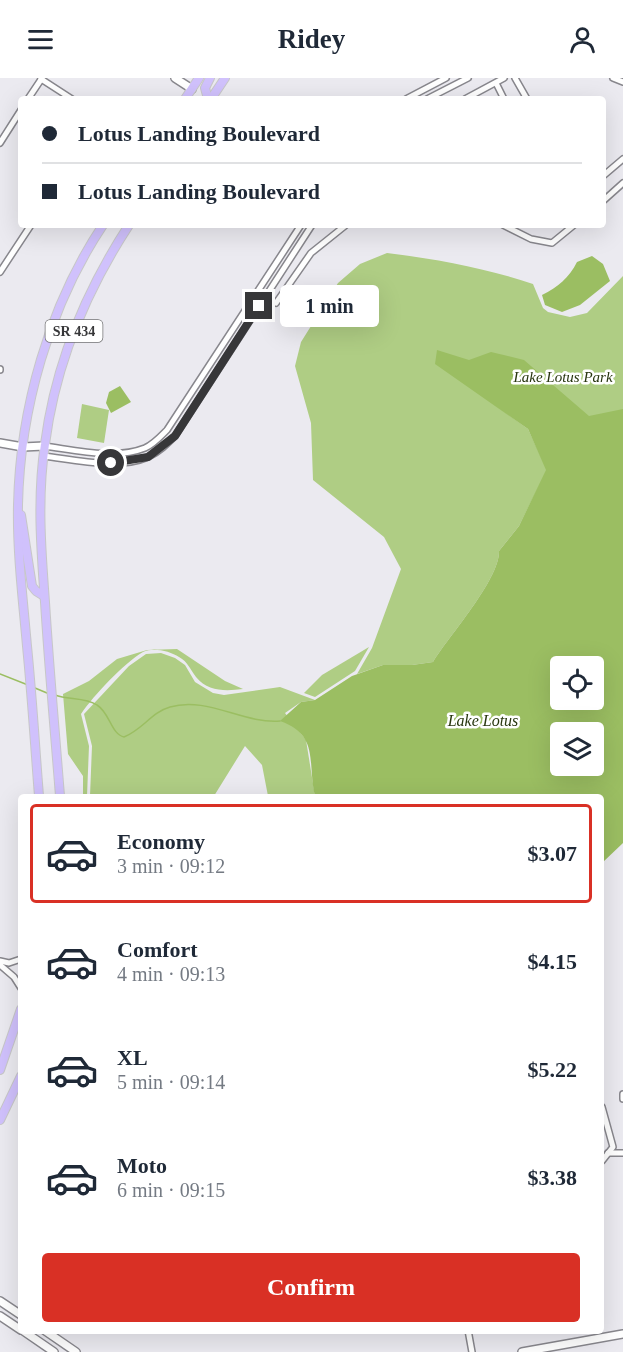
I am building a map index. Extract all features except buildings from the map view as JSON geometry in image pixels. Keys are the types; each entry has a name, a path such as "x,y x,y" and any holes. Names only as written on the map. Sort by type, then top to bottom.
{"main road":[{"path":"176,78 192,89 194,96"},
{"path":"187,96 199,78"},
{"path":"208,96 205,88 210,78"},
{"path":"211,96 225,78"},
{"name":"SR 434","path":"39,794 18,505 23,447 34,389 50,333 73,280 101,228"},
{"name":"SR 434","path":"60,794 40,519 44,446 54,395 73,333 104,266 127,228"},
{"path":"0,443 23,447 44,446"},
{"path":"23,447 44,456"},
{"path":"18,505 24,524 32,586 45,596"},
{"path":"0,1070 18,1018"},
{"path":"0,1120 18,1082"},
{"path":"0,1300 18,1313"},
{"path":"0,1316 18,1327"},
{"path":"28,1334 54,1352"},
{"path":"50,1334 76,1352"},
{"path":"522,1352 623,1334"}],"street":[{"path":"412,96 446,78"},
{"path":"433,96 468,78"},
{"path":"470,96 504,78"},
{"path":"516,78 525,96"},
{"path":"613,78 623,82"},
{"path":"30,96 41,79 67,96"},
{"path":"496,82 503,96"},
{"path":"0,142 18,115"},
{"path":"606,173 623,159"},
{"path":"606,198 623,183"},
{"path":"0,272 29,228"},
{"path":"44,446 111,453 144,448 155,442 167,430 299,228"},
{"path":"44,456 111,463 148,457 160,449 175,436 310,228"},
{"path":"276,303 311,253 342,228"},
{"path":"510,228 542,242 557,241 568,228"},
{"path":"0,963 18,961"},
{"path":"0,963 18,983"},
{"path":"623,1094 623,1099"},
{"path":"604,1114 613,1148 604,1158"},
{"path":"608,1153 623,1153"},
{"path":"469,1334 472,1352"}],"green space":[{"name":"Lake Lotus Park","path":"387,253 461,265 533,284 543,308 548,312 570,317 587,313 623,276 623,525 611,478 458,378 528,429 547,470 519,526 499,551 497,563 483,592 433,662 383,665 357,674 372,648 401,569 384,537 313,480 311,423 295,366 301,342 338,283 360,264"},
{"path":"82,404 109,410 104,443 77,438"},
{"path":"369,647 355,671 315,697 304,693 322,675"},
{"path":"177,649 225,681 243,689 212,688 201,682 182,659 166,651 152,650"},
{"path":"151,650 135,657 118,671 81,714 89,746 87,794 83,794 83,776 68,754 63,694 89,681 117,659"},
{"path":"161,653 175,658 185,665 195,682 213,693 224,695 280,687 315,700 301,702 285,713 306,740 315,794 268,794 262,765 245,746 215,794 90,794 92,746 84,714 129,666 146,654"}],"water":[{"path":"592,256 603,264 610,281 580,305 562,312 545,305 542,295 562,282 577,262"},
{"name":"Lake Lotus","path":"437,350 469,360 491,352 524,360 589,416 623,409 623,843 604,861 604,794 315,794 307,742 293,727 280,721 301,702 315,700 352,676 383,665 433,662 483,592 497,563 499,551 519,526 546,470 528,429 435,364"},
{"path":"120,386 131,402 111,413 106,403 109,392"}],"waterway":[{"path":"0,674 28,685"},
{"path":"35,688 47,693"},
{"path":"55,695 97,705 105,713 116,732 124,737 164,709 184,705 211,707 252,719 280,721"}],"route":[{"path":"111,463 148,457 175,436 259,306"}]}
